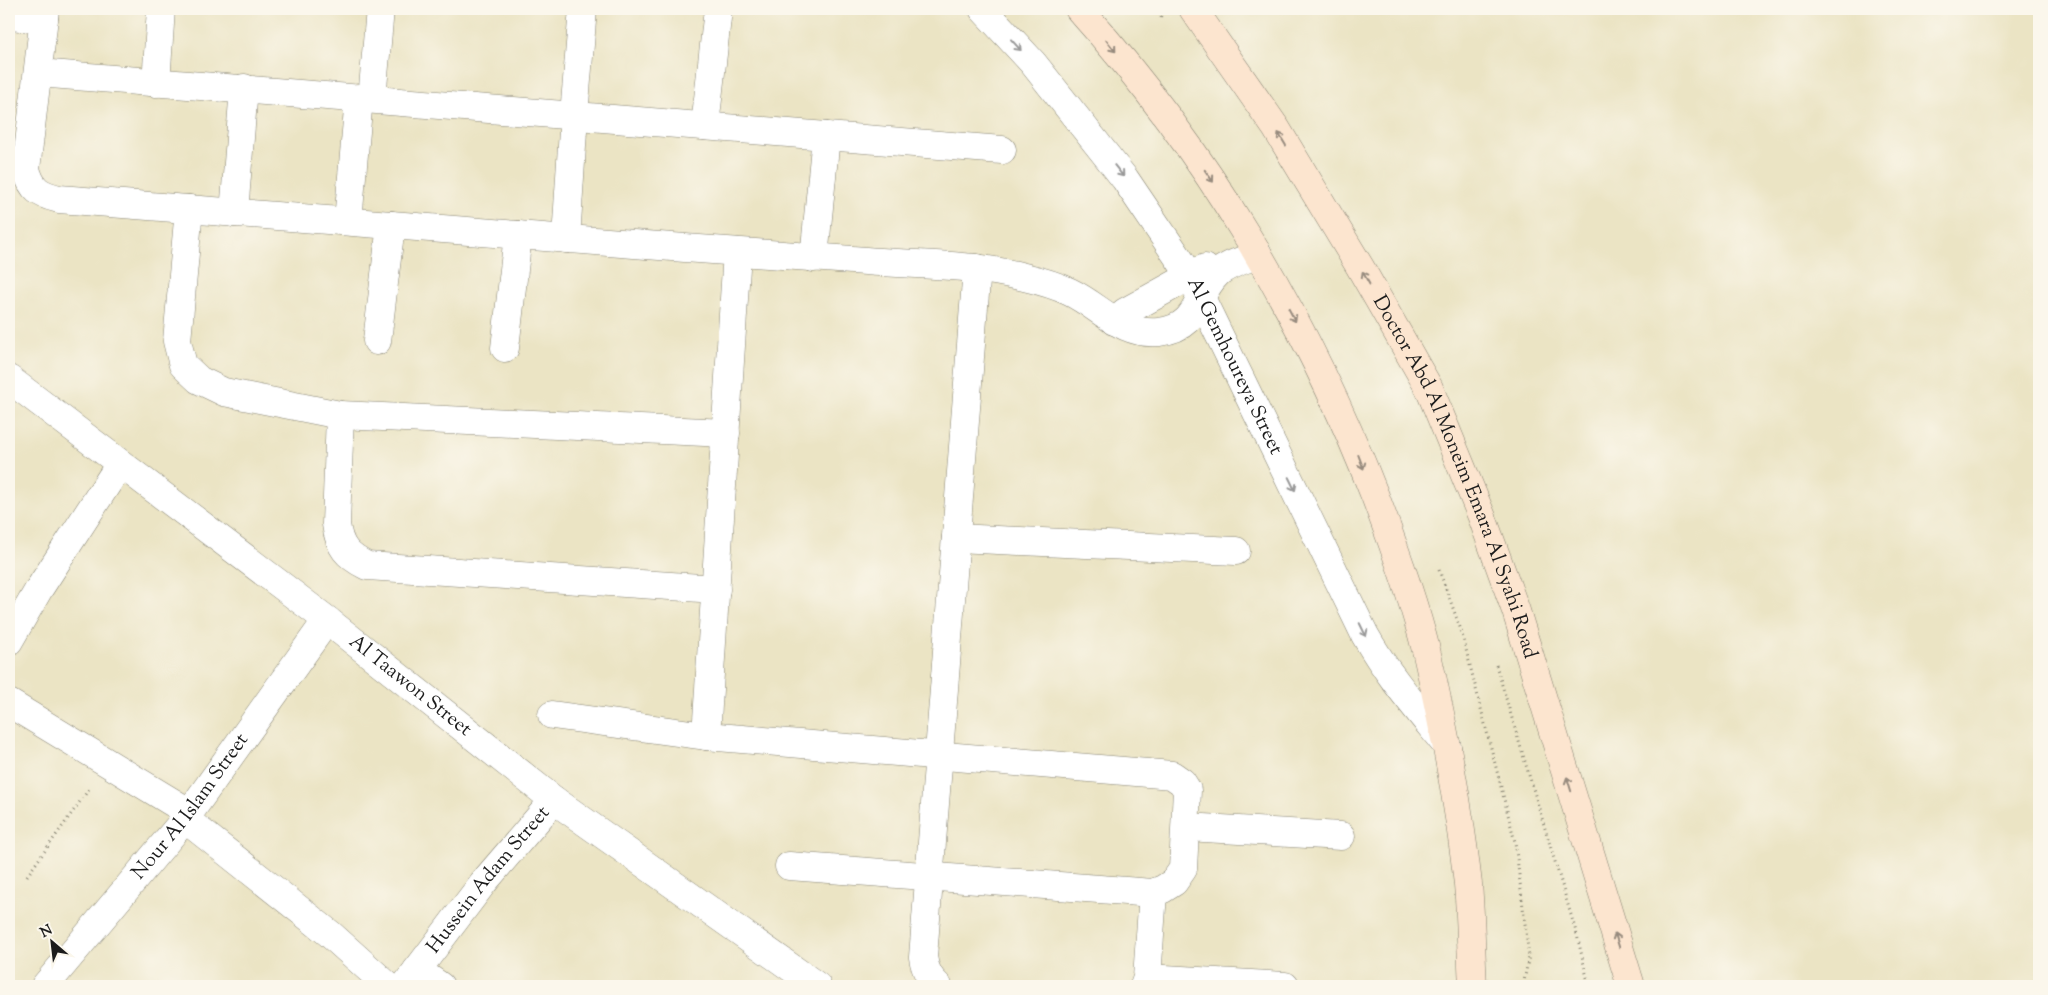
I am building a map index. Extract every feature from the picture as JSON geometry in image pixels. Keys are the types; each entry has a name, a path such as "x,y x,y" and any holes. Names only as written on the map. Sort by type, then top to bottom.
{"main road":[{"path":"1080,9 1156,102 1215,185 1255,250 1317,362 1359,454 1389,532 1425,647 1447,746 1468,885 1473,986"},
{"name":"Doctor Abd Al Moneim Emara Al Syahi Road","path":"1193,9 1276,128 1360,267 1429,388 1482,518 1516,611 1631,986"}],"street":[{"path":"156,82 161,9"},
{"path":"348,222 365,98 380,9"},
{"path":"566,239 583,9"},
{"path":"705,126 718,9"},
{"name":"Al Gemhoureya Street","path":"983,9 1033,63 1125,178 1196,287 1365,635 1392,678 1447,746"},
{"path":"9,16 45,14 26,169 30,183 43,195 59,199 814,258 940,264 977,268 1024,277 1070,292 1128,329 1144,332 1161,332 1175,328 1189,320 1196,287"},
{"path":"38,72 1002,150"},
{"path":"234,213 244,88"},
{"path":"814,258 826,136"},
{"path":"189,209 177,341 184,365 199,380 224,392 340,415 726,433"},
{"path":"377,341 392,225"},
{"path":"505,348 518,235"},
{"path":"1114,321 1126,312 1196,287 1255,250"},
{"path":"706,736 737,252"},
{"path":"938,986 930,979 925,969 923,957 977,268"},
{"name":"Al Taawon Street","path":"9,379 327,620 554,800 816,986"},
{"path":"340,415 337,537 353,559 367,566 716,589"},
{"path":"9,640 39,589 120,464"},
{"path":"956,538 1236,551"},
{"name":"Nour Al Islam Street","path":"45,986 188,816 327,620"},
{"path":"9,703 108,763 188,816 330,934 388,986"},
{"path":"552,715 706,736 1172,775 1182,782 1187,790 1183,870 1174,882 1154,893 789,866"},
{"name":"Hussein Adam Street","path":"411,978 483,883 554,800"},
{"path":"1186,828 1341,836"},
{"path":"1154,893 1146,982 1285,986"},
{"path":"411,978 440,986"}],"path":[{"path":"1154,9 1166,24"},
{"path":"1495,662 1577,934 1589,986"},
{"path":"27,876 108,763"}]}
